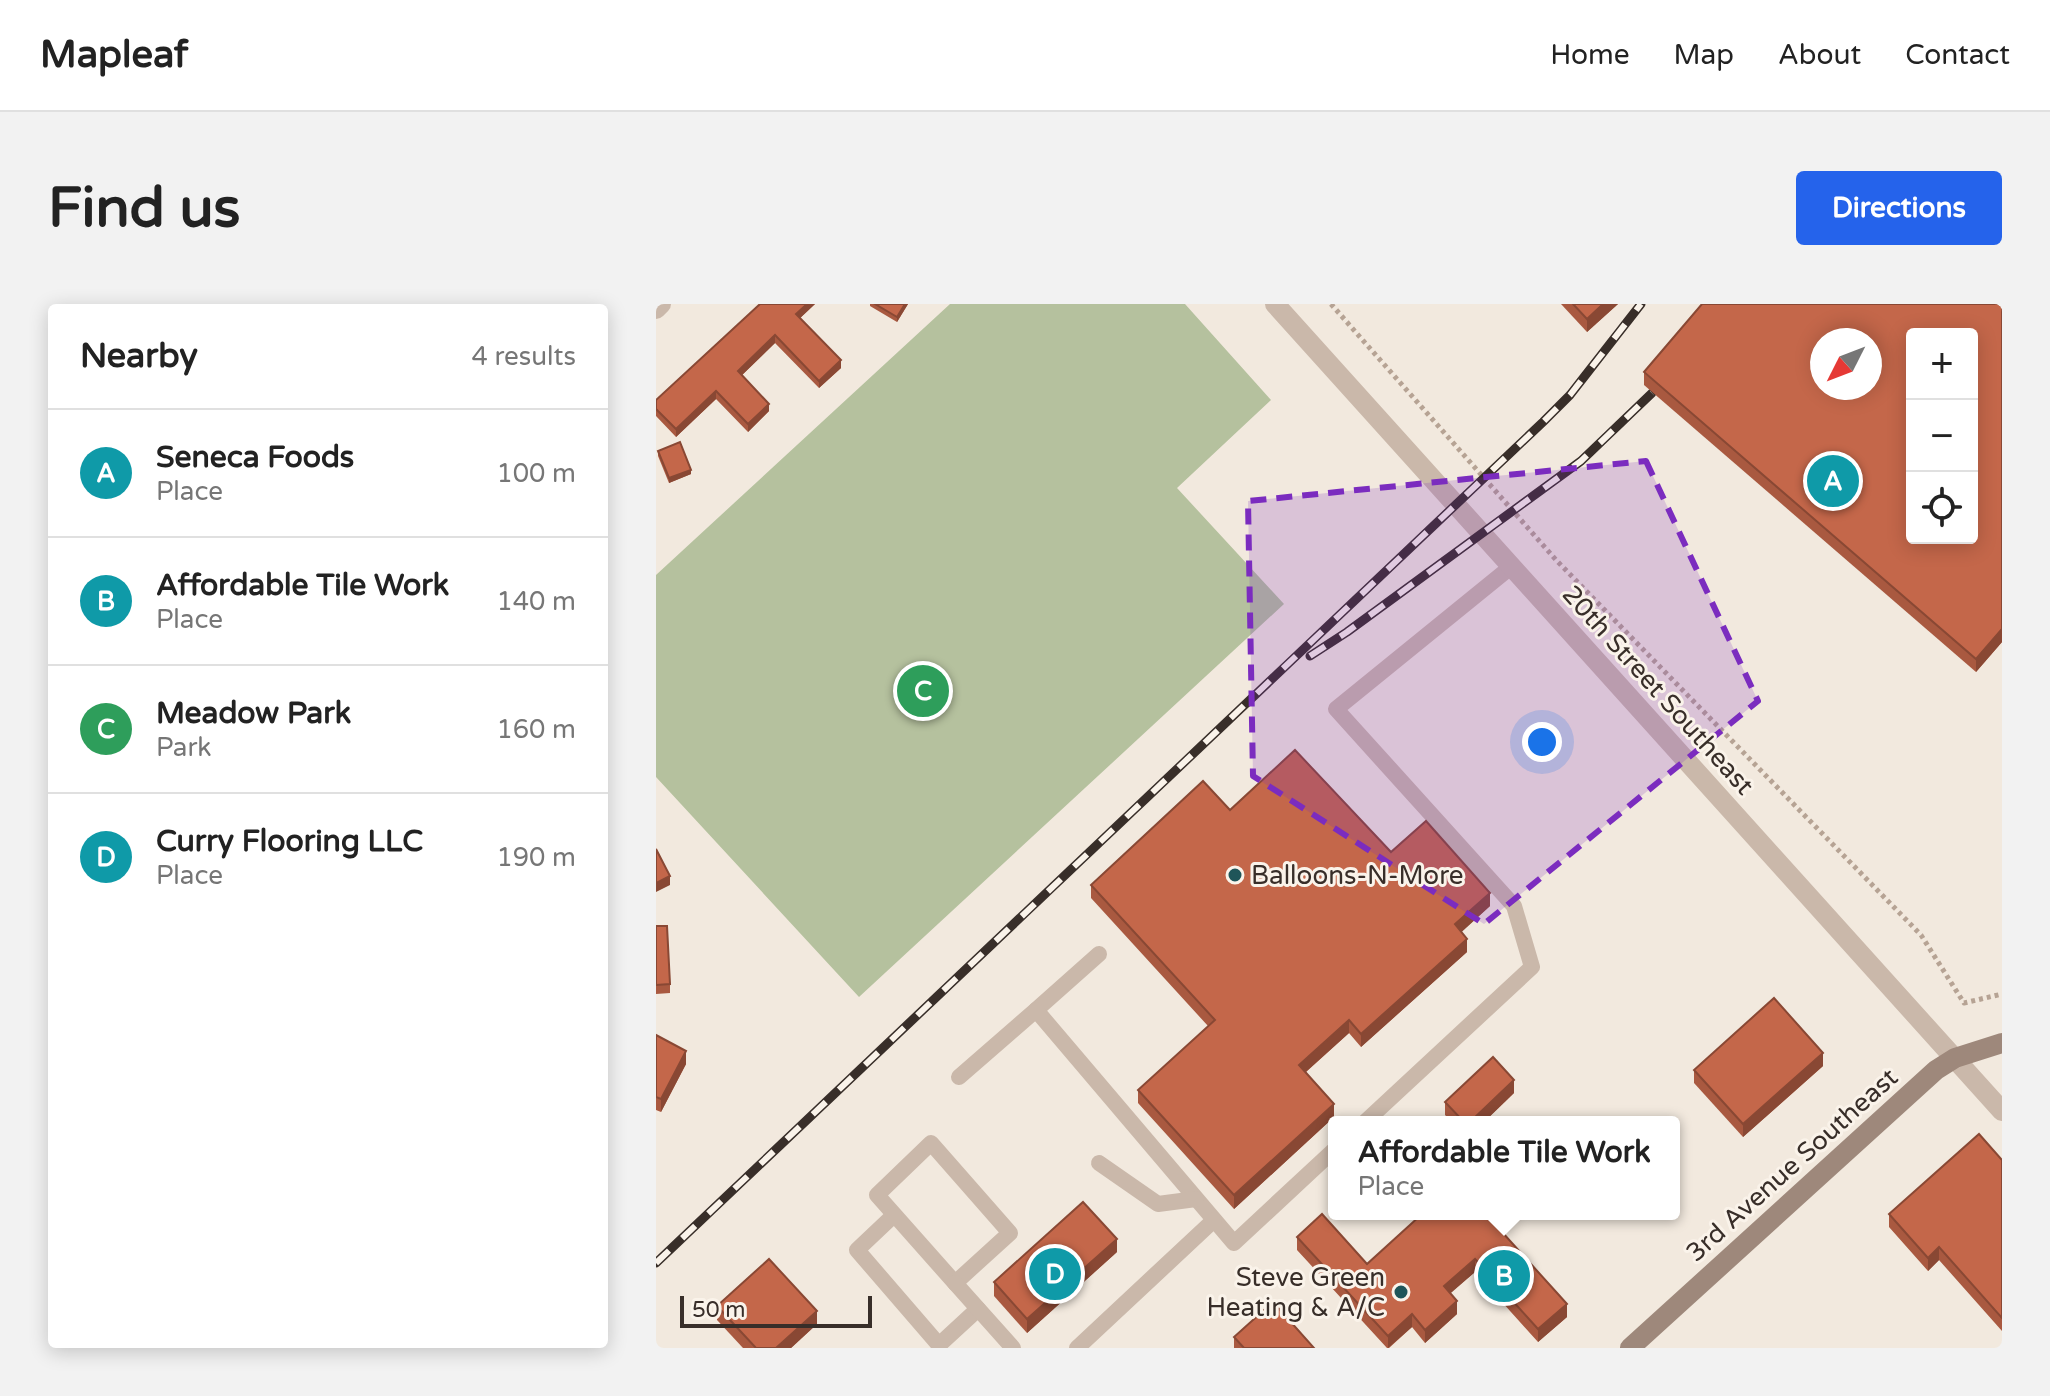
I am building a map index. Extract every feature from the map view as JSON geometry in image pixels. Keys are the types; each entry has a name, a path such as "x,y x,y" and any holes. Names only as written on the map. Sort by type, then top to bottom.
{"main road":[{"name":"3rd Avenue Southeast","path":"1630,1348 1919,1084 1955,1058 2002,1043"}],"street":[{"path":"656,309 661,304"},
{"name":"20th Street Southeast","path":"1275,304 2002,1111"}],"lane":[{"path":"1371,1116 1532,967 1514,906 1336,709 1512,566"},
{"path":"959,1077 1099,954"},
{"path":"1036,1010 1234,1243 1328,1156"},
{"path":"955,1283 1010,1233 931,1143 877,1195 894,1215 1013,1348"},
{"path":"1099,1163 1158,1204 1196,1199"},
{"path":"894,1215 857,1250 939,1345 978,1309"},
{"path":"1077,1348 1214,1220"}],"path":[{"path":"1331,304 1557,561 1921,935 1964,1003 2002,994"}],"highlighted area":[{"path":"1646,461 1758,701 1484,924 1253,776 1248,501"}],"green space":[{"path":"950,304 1185,304 1271,400 1177,488 1284,604 859,997 656,777 656,575"}],"building":[{"path":"760,304 807,304 796,314 841,360 819,381 775,335 738,371 769,404 748,424 716,391 676,429 656,409 656,400"},
{"path":"875,304 905,304 897,317"},
{"path":"1573,304 1603,304 1587,319"},
{"path":"1702,304 2002,304 2002,629 1976,659 1644,372"},
{"path":"680,442 691,470 669,478 658,451"},
{"path":"1295,750 1391,852 1426,821 1490,893 1455,924 1467,939 1361,1034 1349,1020 1299,1065 1334,1104 1234,1195 1138,1090 1215,1020 1091,885 1203,781 1230,810"},
{"path":"656,849 670,876 656,883"},
{"path":"656,926 667,926 670,984 656,985"},
{"path":"1774,998 1823,1053 1743,1124 1694,1070"},
{"path":"656,1035 686,1051 661,1099 656,1097"},
{"path":"1493,1057 1514,1080 1476,1116 1458,1116 1445,1102"},
{"path":"1979,1134 2002,1160 2002,1318 1939,1247 1928,1258 1889,1214"},
{"path":"1083,1202 1117,1239 1027,1319 994,1282"},
{"path":"1322,1214 1367,1264 1415,1220 1495,1220 1493,1222 1567,1304 1538,1329 1475,1259 1444,1286 1457,1301 1425,1330 1412,1314 1388,1336 1297,1237"},
{"path":"769,1259 817,1311 776,1348 756,1348 717,1306"},
{"path":"1273,1302 1314,1348 1244,1348 1234,1337"}],"railway":[{"path":"656,1263 1543,422 1570,395 1641,304"},
{"path":"1310,656 1581,461 1652,393"}],"place":[{"name":"Seneca Foods","path":"1833,481"},
{"name":"Meadow Park","path":"923,691"},
{"name":"Balloons-N-More","path":"1235,875"},
{"name":"Curry Flooring LLC","path":"1055,1274"},
{"name":"Affordable Tile Work","path":"1504,1276"},
{"name":"Steve Green Heating & A/C","path":"1401,1292"}]}
